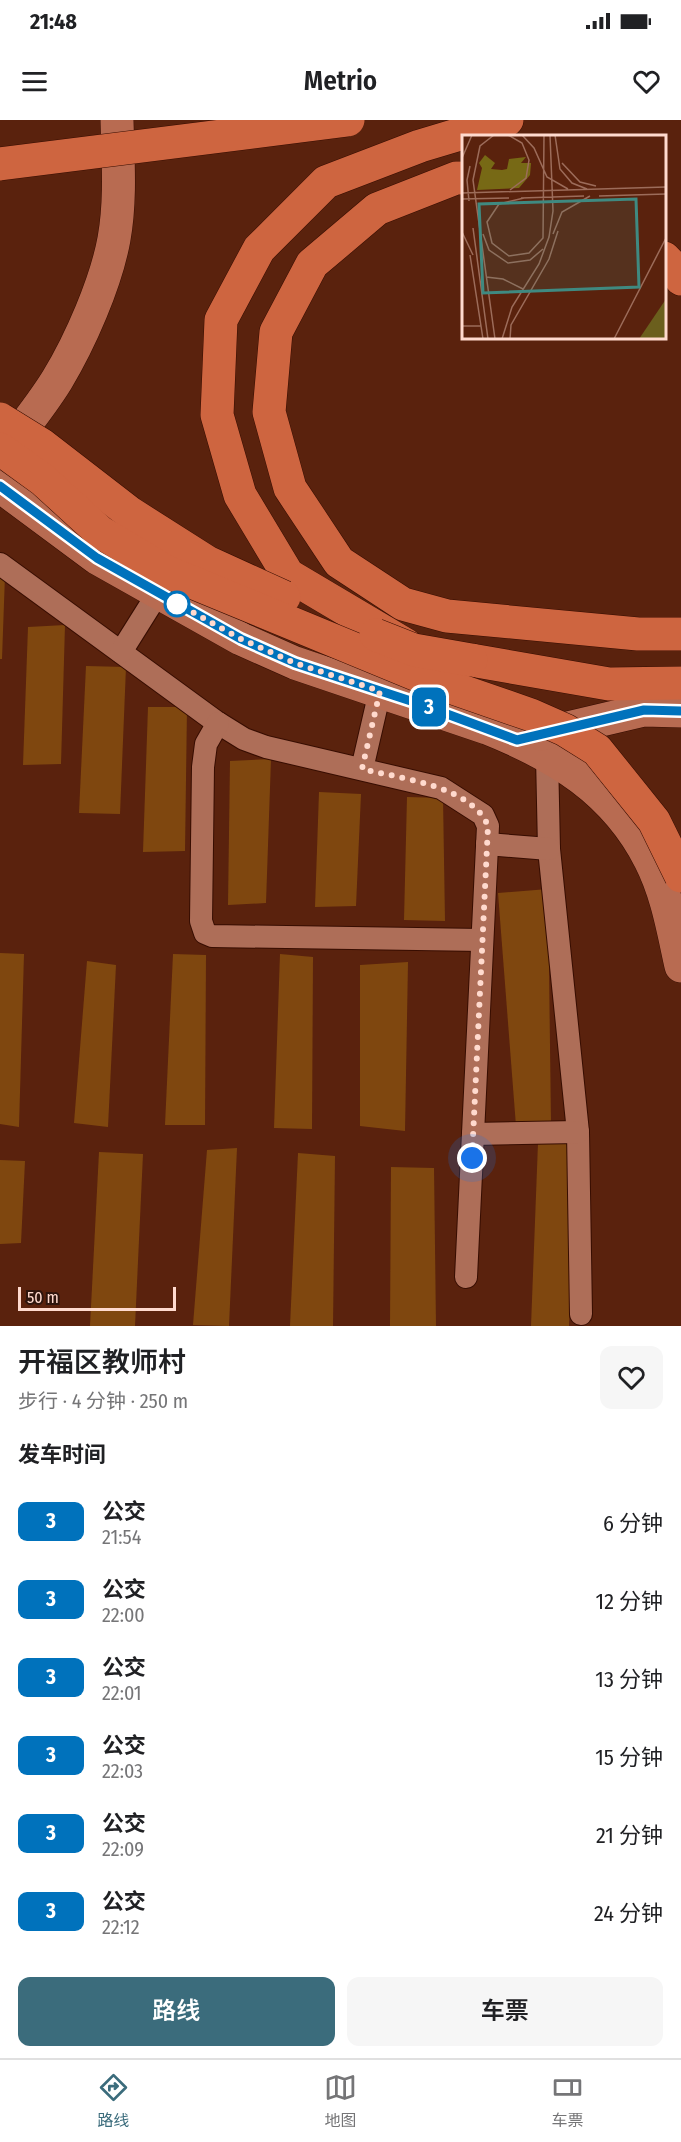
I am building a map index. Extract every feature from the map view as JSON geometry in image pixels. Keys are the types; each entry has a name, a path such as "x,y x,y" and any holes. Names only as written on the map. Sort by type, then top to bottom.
{"highway":[{"path":"0,164 348,120"},
{"path":"414,650 288,575 240,495 217,415 221,320 259,249 326,182 420,146 504,121"},
{"path":"462,178 456,178 376,208 312,264 276,332 269,412 290,488 339,562 403,604 447,616 638,634 681,634"},
{"path":"0,418 42,445 130,513 207,562 327,616 414,650 609,684 681,683"},
{"path":"0,449 43,480 100,532 165,572 427,679 531,715 565,730 597,750 654,821 681,876"}],"street":[{"path":"0,458 57,380 84,327 101,284 115,230 119,189 117,120"},
{"path":"0,486 97,558 241,639 295,663 517,740 595,787 629,826 650,861 666,902 681,966"},
{"path":"0,564 218,723 244,739 266,747 441,788 483,815 488,826 466,1277"},
{"path":"121,652 158,593"},
{"path":"362,769 380,691"},
{"path":"517,740 644,710 681,711"},
{"path":"218,723 206,744 203,767 201,921 205,933 212,936 482,940"},
{"path":"547,756 549,849 578,1132 581,1314"},
{"path":"487,844 549,849"},
{"path":"473,1134 578,1132"}],"building":[{"path":"0,575 5,575 2,659 0,659"},
{"path":"65,625 61,764 23,765 28,627"},
{"path":"86,666 126,667 120,814 79,813"},
{"path":"148,707 187,707 185,851 143,852"},
{"path":"271,759 266,903 228,905 230,761"},
{"path":"319,792 361,794 356,906 315,907"},
{"path":"407,797 443,798 445,921 404,920"},
{"path":"548,889 551,1124 516,1126 498,893"},
{"path":"0,953 24,954 19,1127 0,1124"},
{"path":"173,954 206,955 205,1125 165,1125"},
{"path":"280,954 313,957 312,1129 274,1128"},
{"path":"87,961 116,965 108,1127 74,1123"},
{"path":"408,962 405,1131 360,1126 360,965"},
{"path":"538,1143 576,1144 569,1326 531,1326"},
{"path":"237,1148 229,1326 193,1325 207,1150"},
{"path":"99,1152 143,1154 135,1326 90,1326"},
{"path":"298,1153 335,1156 333,1326 290,1326"},
{"path":"0,1160 25,1161 21,1243 0,1244"},
{"path":"391,1167 434,1168 436,1326 390,1326"}],"bus line":[{"name":"3","path":"0,486 97,558 241,639 295,663 420,704 517,740 644,710 681,711"}],"route":[{"path":"177,604 241,639 295,663 380,691 362,769 441,788 483,815 488,826 472,1158"}]}
